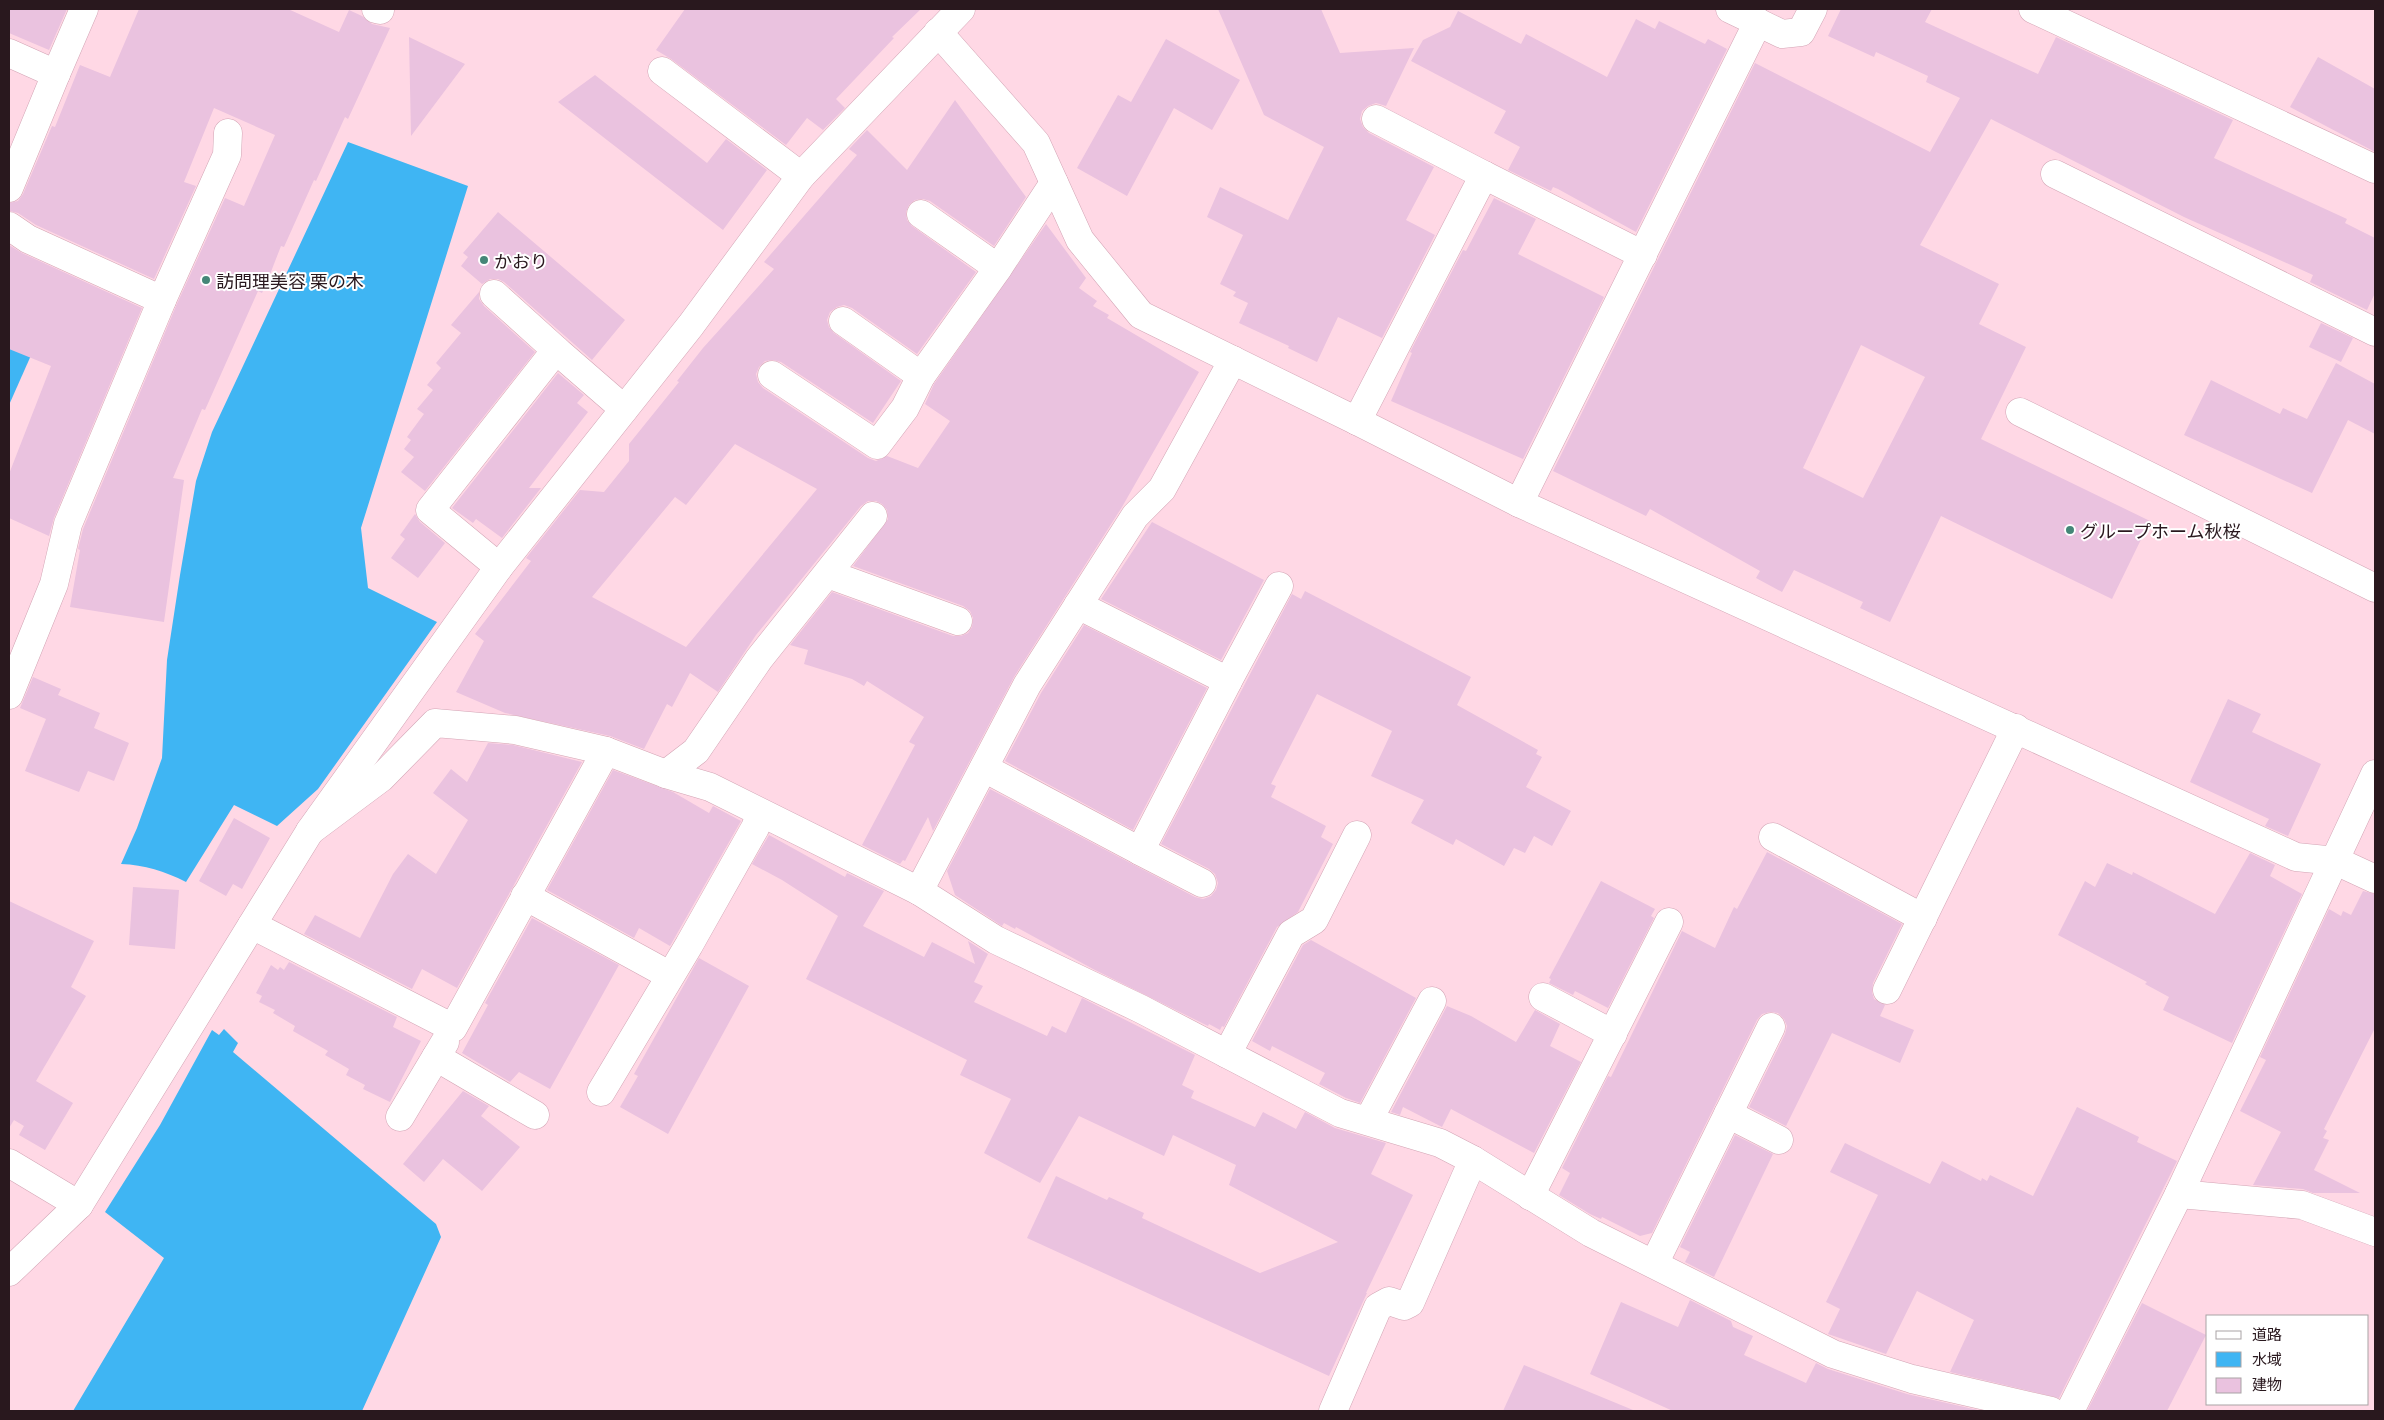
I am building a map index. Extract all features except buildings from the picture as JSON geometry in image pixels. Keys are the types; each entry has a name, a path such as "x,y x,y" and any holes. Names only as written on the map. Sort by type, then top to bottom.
{"street":[{"path":"9,188 84,9"},
{"path":"9,1272 79,1205 310,831 499,567 691,325 801,176 960,9"},
{"path":"1730,9 1782,34 1801,32 1813,9"},
{"path":"2033,9 2375,169"},
{"path":"1519,503 1758,22"},
{"path":"938,32 1036,143 1080,240 1141,315 1357,420 1519,503 2296,857 2336,861 2375,879"},
{"path":"9,53 56,74"},
{"path":"662,71 801,176"},
{"path":"1376,119 1643,255"},
{"path":"9,695 54,584 68,524 162,300 227,155 228,133"},
{"path":"2055,174 2375,332"},
{"path":"1357,420 1484,175"},
{"path":"772,374 877,445 905,408 921,376 998,268 1054,183"},
{"path":"921,214 998,268"},
{"path":"9,226 28,239 162,300"},
{"path":"494,294 624,410"},
{"path":"843,321 921,376"},
{"path":"499,567 430,510 556,350"},
{"path":"920,891 1027,685 1136,516 1162,489 1233,360"},
{"path":"2020,412 2375,588"},
{"path":"666,774 696,751 759,659 873,516"},
{"path":"828,574 958,621"},
{"path":"1140,851 1279,586"},
{"path":"1078,605 1228,681"},
{"path":"310,831 381,778 435,723 515,730 606,751 666,774 710,787 920,891 996,940 1142,1009 1340,1113 1440,1143 1473,1160 1591,1233 1833,1354 1912,1379 2051,1411"},
{"path":"1887,990 2016,728"},
{"path":"400,1117 453,1028 606,751"},
{"path":"984,768 1202,883"},
{"path":"2070,1411 2179,1194 2375,774"},
{"path":"601,1092 741,853 761,813"},
{"path":"1227,1054 1291,934 1314,920 1357,836"},
{"path":"1773,837 1922,918"},
{"path":"525,896 669,975"},
{"path":"1530,1196 1670,922"},
{"path":"252,925 453,1028"},
{"path":"1543,997 1613,1034"},
{"path":"1368,1121 1432,1001"},
{"path":"1654,1264 1771,1027"},
{"path":"436,1057 536,1115"},
{"path":"1728,1114 1779,1140"},
{"path":"1333,1411 1378,1307 1389,1301 1404,1306 1410,1302 1473,1160"},
{"path":"9,1162 79,1205"},
{"path":"2179,1194 2302,1205 2375,1232"}],"water":[{"path":"348,142 468,186 361,528 368,588 437,622 318,789 277,826 234,805 186,882 154,869 121,864 137,828 162,758 167,660 196,481 212,432"},
{"path":"9,323 40,335 9,405"},
{"path":"224,1029 238,1043 233,1052 436,1224 441,1237 362,1411 73,1411 164,1258 105,1212 160,1125 212,1030 219,1035"}],"place":[{"name":"かおり","path":"484,260"},
{"name":"訪問理美容 栗の木","path":"206,280"},
{"name":"グループホーム秋桜","path":"2070,530"}]}
